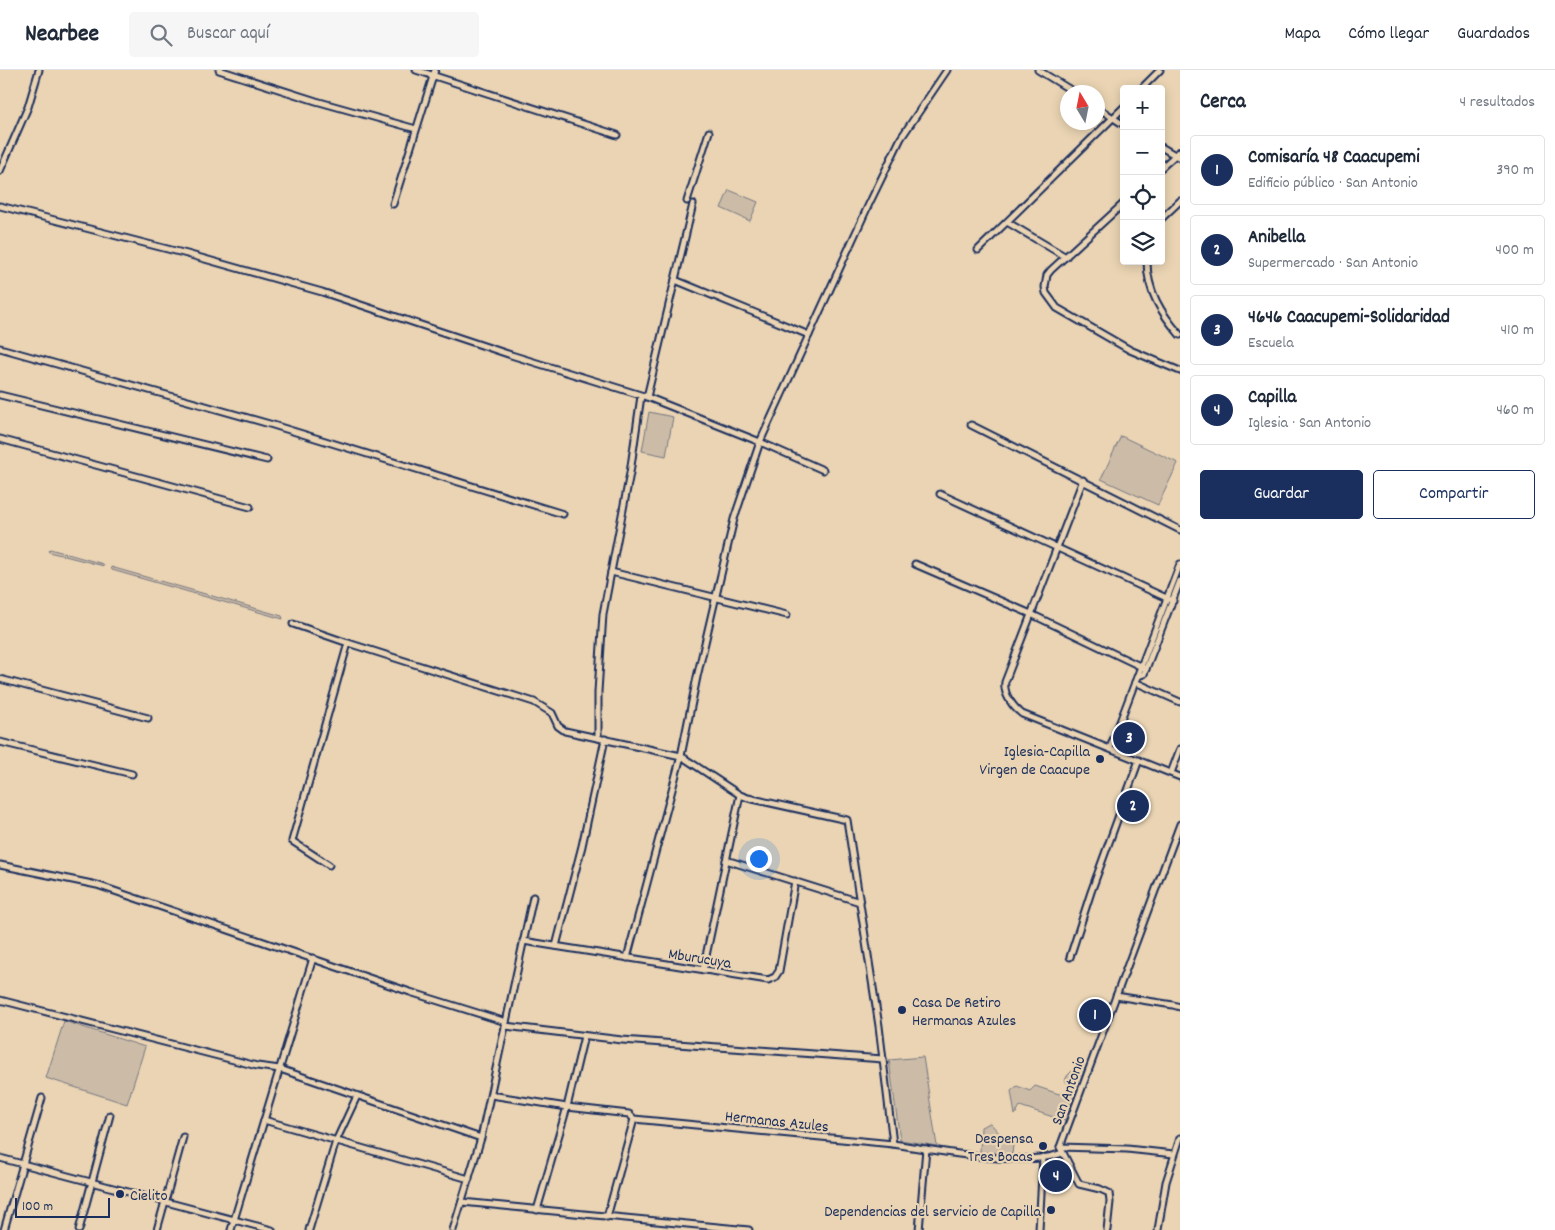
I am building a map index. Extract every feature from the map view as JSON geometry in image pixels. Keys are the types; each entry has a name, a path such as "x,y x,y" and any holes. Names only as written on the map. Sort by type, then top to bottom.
{"street":[{"path":"0,170 28,107 39,70"},
{"path":"218,70 316,101 416,129"},
{"path":"416,70 434,73 617,135"},
{"path":"627,958 681,756 697,677 734,519 760,442 901,138 947,70"},
{"path":"1038,70 1063,85"},
{"path":"1145,85 1160,70"},
{"path":"393,204 434,73"},
{"path":"978,250 1120,110"},
{"path":"1105,113 1120,123"},
{"path":"687,201 709,132"},
{"path":"1165,149 1179,154"},
{"path":"1165,165 1179,154"},
{"path":"1165,215 1180,202"},
{"path":"598,737 598,692 603,614 610,572 644,396 693,204"},
{"path":"0,206 282,280 644,396 760,442 822,470"},
{"path":"1120,207 1051,270 1045,282 1046,293 1057,308 1130,350 1180,371"},
{"path":"1007,222 1066,257"},
{"path":"1147,265 1150,289 1157,303 1180,335"},
{"path":"675,280 809,335"},
{"path":"0,348 273,424 563,514"},
{"path":"0,396 267,460"},
{"path":"971,425 1180,530"},
{"path":"0,438 250,507"},
{"path":"1083,480 1005,682 1005,690 1007,696 1022,714 1180,777"},
{"path":"940,494 1170,599"},
{"path":"915,564 1031,614 1146,669"},
{"path":"1137,679 1144,674 1146,669 1180,564"},
{"path":"610,572 787,615"},
{"path":"1110,748 1140,667 1180,581"},
{"path":"293,624 534,702 552,712 559,728 565,731 681,756 740,795 748,798 848,820 883,1059 893,1144"},
{"path":"329,865 292,841 348,643"},
{"path":"0,679 148,718"},
{"path":"1137,679 1180,702"},
{"path":"556,946 582,846 605,739"},
{"path":"0,742 132,774"},
{"path":"1171,773 1180,749"},
{"path":"1070,957 1091,892 1140,760"},
{"path":"703,970 740,795"},
{"name":"San Antonio","path":"1061,1150 1180,824"},
{"path":"726,860 860,902"},
{"path":"0,865 97,884 506,1024 584,1036 883,1059"},
{"name":"Mburucuya","path":"524,941 763,980 776,978 779,971 795,881"},
{"path":"453,1230 481,1138 533,897"},
{"path":"231,1230 313,958"},
{"path":"1116,996 1180,1007"},
{"path":"0,1000 257,1066 280,1068 481,1138"},
{"path":"537,1210 567,1107 584,1036"},
{"name":"Hermanas Azules","path":"491,1095 567,1107 629,1114 634,1119 893,1144 1006,1158 1055,1156 1061,1150 1127,1149 1174,1154"},
{"path":"309,1230 336,1141 356,1096"},
{"path":"4,1230 42,1098"},
{"path":"79,1230 110,1116"},
{"path":"607,1217 634,1119"},
{"path":"264,1120 469,1179"},
{"path":"157,1230 183,1137"},
{"path":"1158,1230 1162,1202 1180,1138"},
{"path":"919,1230 926,1149"},
{"path":"1061,1150 1067,1158 1079,1184 1084,1187 1100,1189 1109,1194 1107,1230"},
{"path":"1039,1230 1043,1157"},
{"path":"0,1158 272,1230"},
{"path":"462,1202 749,1230"}],"shaded area":[{"path":"729,190 758,202 750,221 721,208"},
{"path":"649,412 673,417 666,456 642,451"},
{"path":"1121,436 1178,463 1158,505 1101,479"},
{"path":"50,549 103,564 104,566 49,552"},
{"path":"111,567 282,616 283,619 112,570"},
{"path":"64,1021 145,1047 127,1104 46,1078"},
{"path":"923,1057 937,1146 900,1140 889,1060"},
{"path":"1086,1067 1065,1121 1020,1106 1015,1115 1011,1091 1017,1086 1030,1091 1035,1086 1059,1094 1068,1092 1069,1084 1065,1081 1067,1076 1073,1070 1082,1070"},
{"path":"990,1123 1001,1135 1011,1139 1013,1145 1012,1154 980,1152 981,1127"}],"place":[{"name":"4646 Caacupemi-Solidaridad","path":"1129,738"},
{"name":"Iglesia-Capilla Virgen de Caacupe","path":"1100,759"},
{"name":"Anibella","path":"1133,806"},
{"name":"Casa De Retiro Hermanas Azules","path":"902,1010"},
{"name":"Comisaría 48 Caacupemi","path":"1095,1015"},
{"name":"Despensa Tres Bocas","path":"1043,1146"},
{"name":"Capilla","path":"1056,1176"},
{"name":"Cielito","path":"120,1194"},
{"name":"Dependencias del servicio de Capilla","path":"1051,1210"}]}
